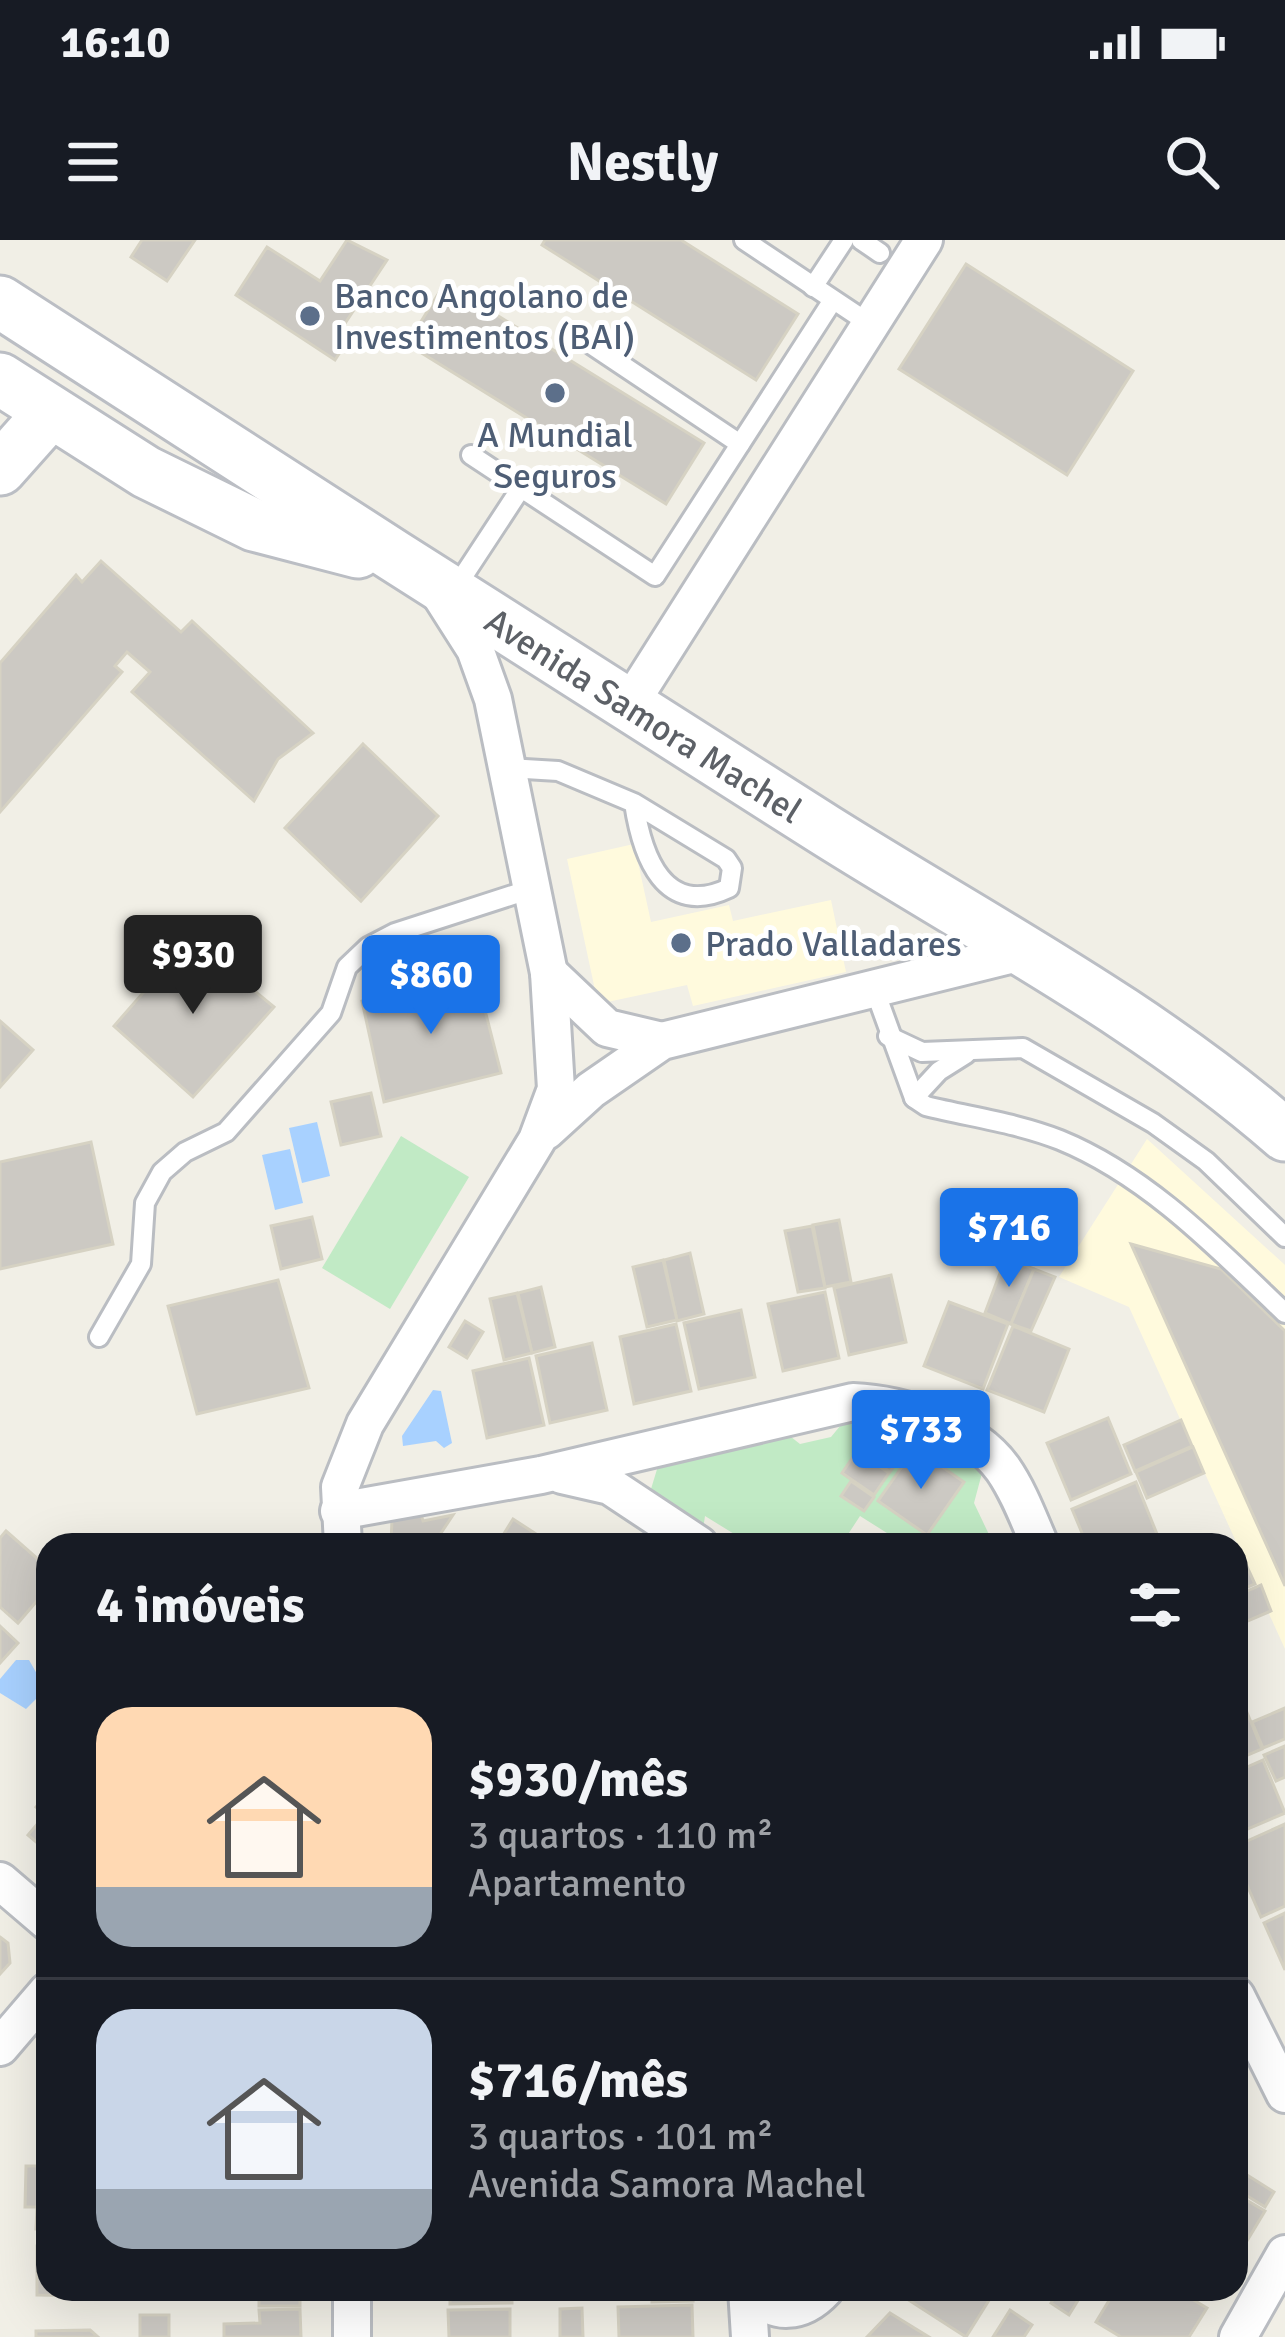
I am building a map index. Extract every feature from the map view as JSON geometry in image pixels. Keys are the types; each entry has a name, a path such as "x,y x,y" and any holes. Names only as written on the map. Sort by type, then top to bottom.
{"main road":[{"name":"Avenida Samora Machel","path":"0,302 429,580 1022,952 1241,1096 1285,1136"},
{"path":"0,379 146,472 254,525 429,580"},
{"path":"0,469 50,414"}],"street":[{"path":"629,705 924,240"},
{"path":"429,580 475,649 494,699 528,890 549,973 556,1089 537,1140 365,1424 340,1487 341,1528 541,1475 854,1402 882,1403 939,1424 987,1452 1003,1469 1034,1533"},
{"path":"537,1140 591,1090 662,1041 1022,952"},
{"path":"549,973 607,1028 662,1041"},
{"path":"640,1507 635,1473 656,1448"},
{"path":"541,1475 594,1479 680,1533"},
{"path":"0,1881 36,1912"},
{"path":"0,2047 36,2005"},
{"path":"1248,2020 1285,2094"},
{"path":"1238,2337 1285,2254"},
{"path":"352,2301 352,2337"},
{"path":"750,2301 750,2337"},
{"path":"761,2301 787,2311 812,2301"},
{"path":"801,2337 820,2301"}],"lane":[{"path":"744,240 870,325"},
{"path":"813,286 844,240"},
{"path":"860,240 880,253"},
{"path":"471,455 655,576 833,300"},
{"path":"592,345 740,444"},
{"path":"429,580 521,488"},
{"path":"508,768 558,770 634,803 726,859 732,868 729,888 706,899 689,896 652,871 639,840 634,803"},
{"path":"99,1337 141,1264 145,1203 162,1172 185,1152 226,1132 331,1013 347,967 368,947 395,933 528,890"},
{"path":"874,988 914,1098 926,1106 1058,1139 1092,1155 1204,1236 1285,1313"},
{"path":"888,1036 922,1052 1023,1048 1153,1123 1206,1161 1285,1237"},
{"path":"914,1098 938,1071 970,1052"}],"shaded area":[{"name":"Prado Valladares","path":"634,844 651,922 729,905 733,921 831,900 846,972 693,1006 687,985 598,1004 567,859"},
{"path":"1147,1139 1285,1265 1285,1649 1248,1568 1248,1533 1232,1533 1129,1307 1059,1277"}],"green space":[{"path":"401,1136 469,1177 390,1309 322,1268"},
{"path":"880,1418 971,1458 982,1473 974,1503 988,1533 887,1533 860,1516 849,1533 733,1533 705,1516 703,1529 709,1533 703,1533 659,1505 651,1489 658,1466 786,1433 800,1444 831,1437 845,1420"}],"water":[{"path":"317,1122 330,1176 302,1183 289,1128"},
{"path":"290,1149 303,1203 275,1210 262,1155"},
{"path":"433,1390 441,1391 452,1443 444,1448 436,1441 403,1446 402,1436"},
{"path":"16,1660 29,1660 36,1672 36,1699 26,1709 0,1693 0,1679"}],"building":[{"path":"142,240 195,240 167,281 131,257"},
{"name":"Banco Angolano de Investimentos (BAI)","path":"347,240 387,260 336,337 346,343 335,360 236,295 267,247 320,281"},
{"path":"545,240 681,240 798,314 756,380 542,245"},
{"path":"966,264 1133,371 1067,475 899,369"},
{"name":"A Mundial Seguros","path":"445,283 704,443 666,504 407,344"},
{"path":"101,561 181,632 192,621 313,733 278,759 254,801 132,692 150,672 127,652 115,666 122,672 0,812 0,663 76,575 82,582"},
{"path":"363,744 438,816 361,901 285,828"},
{"path":"191,938 274,1007 193,1097 114,1026"},
{"path":"475,971 501,1073 384,1102 362,1001"},
{"path":"0,1021 33,1050 0,1087"},
{"path":"371,1093 381,1136 341,1145 331,1102"},
{"path":"91,1142 113,1244 0,1269 0,1162"},
{"path":"312,1217 322,1259 281,1269 271,1226"},
{"path":"839,1220 851,1282 825,1287 813,1225"},
{"path":"812,1226 825,1288 798,1292 785,1231"},
{"path":"1131,1244 1221,1269 1285,1331 1285,1586"},
{"path":"690,1253 704,1314 677,1321 664,1260"},
{"path":"1006,1257 1034,1269 1011,1324 985,1313"},
{"path":"663,1260 677,1320 647,1327 633,1267"},
{"path":"1034,1269 1055,1277 1031,1331 1011,1324"},
{"path":"891,1275 906,1342 849,1355 834,1288"},
{"path":"278,1280 309,1388 197,1414 168,1306"},
{"path":"541,1287 555,1347 532,1353 518,1293"},
{"path":"825,1292 839,1358 783,1371 768,1304"},
{"path":"517,1293 532,1353 504,1360 490,1299"},
{"path":"949,1302 1008,1324 983,1389 924,1366"},
{"path":"741,1310 755,1377 699,1389 684,1323"},
{"path":"465,1321 483,1332 467,1358 449,1347"},
{"path":"676,1324 691,1391 634,1404 620,1337"},
{"path":"1013,1326 1069,1349 1044,1412 987,1390"},
{"path":"592,1343 607,1410 550,1423 536,1356"},
{"path":"529,1358 544,1425 487,1438 473,1371"},
{"path":"1108,1418 1131,1474 1071,1500 1047,1443"},
{"path":"1181,1420 1192,1446 1135,1471 1124,1445"},
{"path":"887,1436 906,1450 890,1472 872,1459"},
{"path":"1193,1447 1204,1473 1147,1498 1136,1472"},
{"path":"915,1448 964,1482 928,1533 878,1501"},
{"path":"857,1451 889,1473 874,1495 842,1473"},
{"path":"851,1481 874,1497 864,1511 841,1496"},
{"path":"1136,1482 1157,1533 1082,1533 1072,1509"},
{"path":"420,1511 423,1521 453,1515 441,1533 391,1533 392,1518"},
{"path":"513,1519 535,1533 504,1533"},
{"path":"6,1531 36,1557 36,1602 18,1623 0,1607 0,1538"},
{"path":"1261,1585 1271,1611 1248,1621 1248,1591"},
{"path":"0,1626 18,1643 0,1663"},
{"path":"1285,1708 1285,1739 1263,1748 1252,1722"},
{"path":"1248,1715 1262,1749 1248,1755"},
{"path":"1285,1746 1285,1777 1276,1781 1264,1755"},
{"path":"1263,1760 1285,1813 1248,1829 1248,1767"},
{"path":"1285,1824 1285,1906 1261,1917 1248,1887 1248,1841"},
{"path":"1285,1913 1285,1970 1264,1923"},
{"path":"0,1937 8,1943 10,1963 0,1974"},
{"path":"26,2166 36,2166 36,2207 25,2207"},
{"path":"1248,2176 1274,2192 1265,2207 1248,2196"},
{"path":"1248,2201 1265,2211 1248,2239"},
{"path":"259,2301 300,2301 300,2306 259,2306"},
{"path":"450,2301 512,2301 512,2303"},
{"path":"910,2301 988,2301 966,2337"},
{"path":"1052,2301 1078,2301 1069,2315"},
{"path":"1109,2301 1195,2301 1207,2308 1189,2337 1121,2337 1096,2322"},
{"path":"692,2305 693,2337 619,2337 618,2307"},
{"path":"582,2308 583,2337 560,2337 560,2309"},
{"path":"300,2309 301,2337 224,2337 224,2324 260,2323 259,2310"},
{"path":"510,2309 510,2337 449,2337 448,2310"},
{"path":"1010,2310 1032,2325 1024,2337 993,2337"},
{"path":"890,2313 929,2337 867,2337"},
{"path":"140,2315 169,2315 169,2337 140,2337"},
{"path":"90,2330 98,2337 36,2337 36,2331"}],"place":[{"name":"Banco Angolano de Investimentos (BAI)","path":"310,316"},
{"name":"A Mundial Seguros","path":"555,393"},
{"name":"Prado Valladares","path":"681,943"}]}
